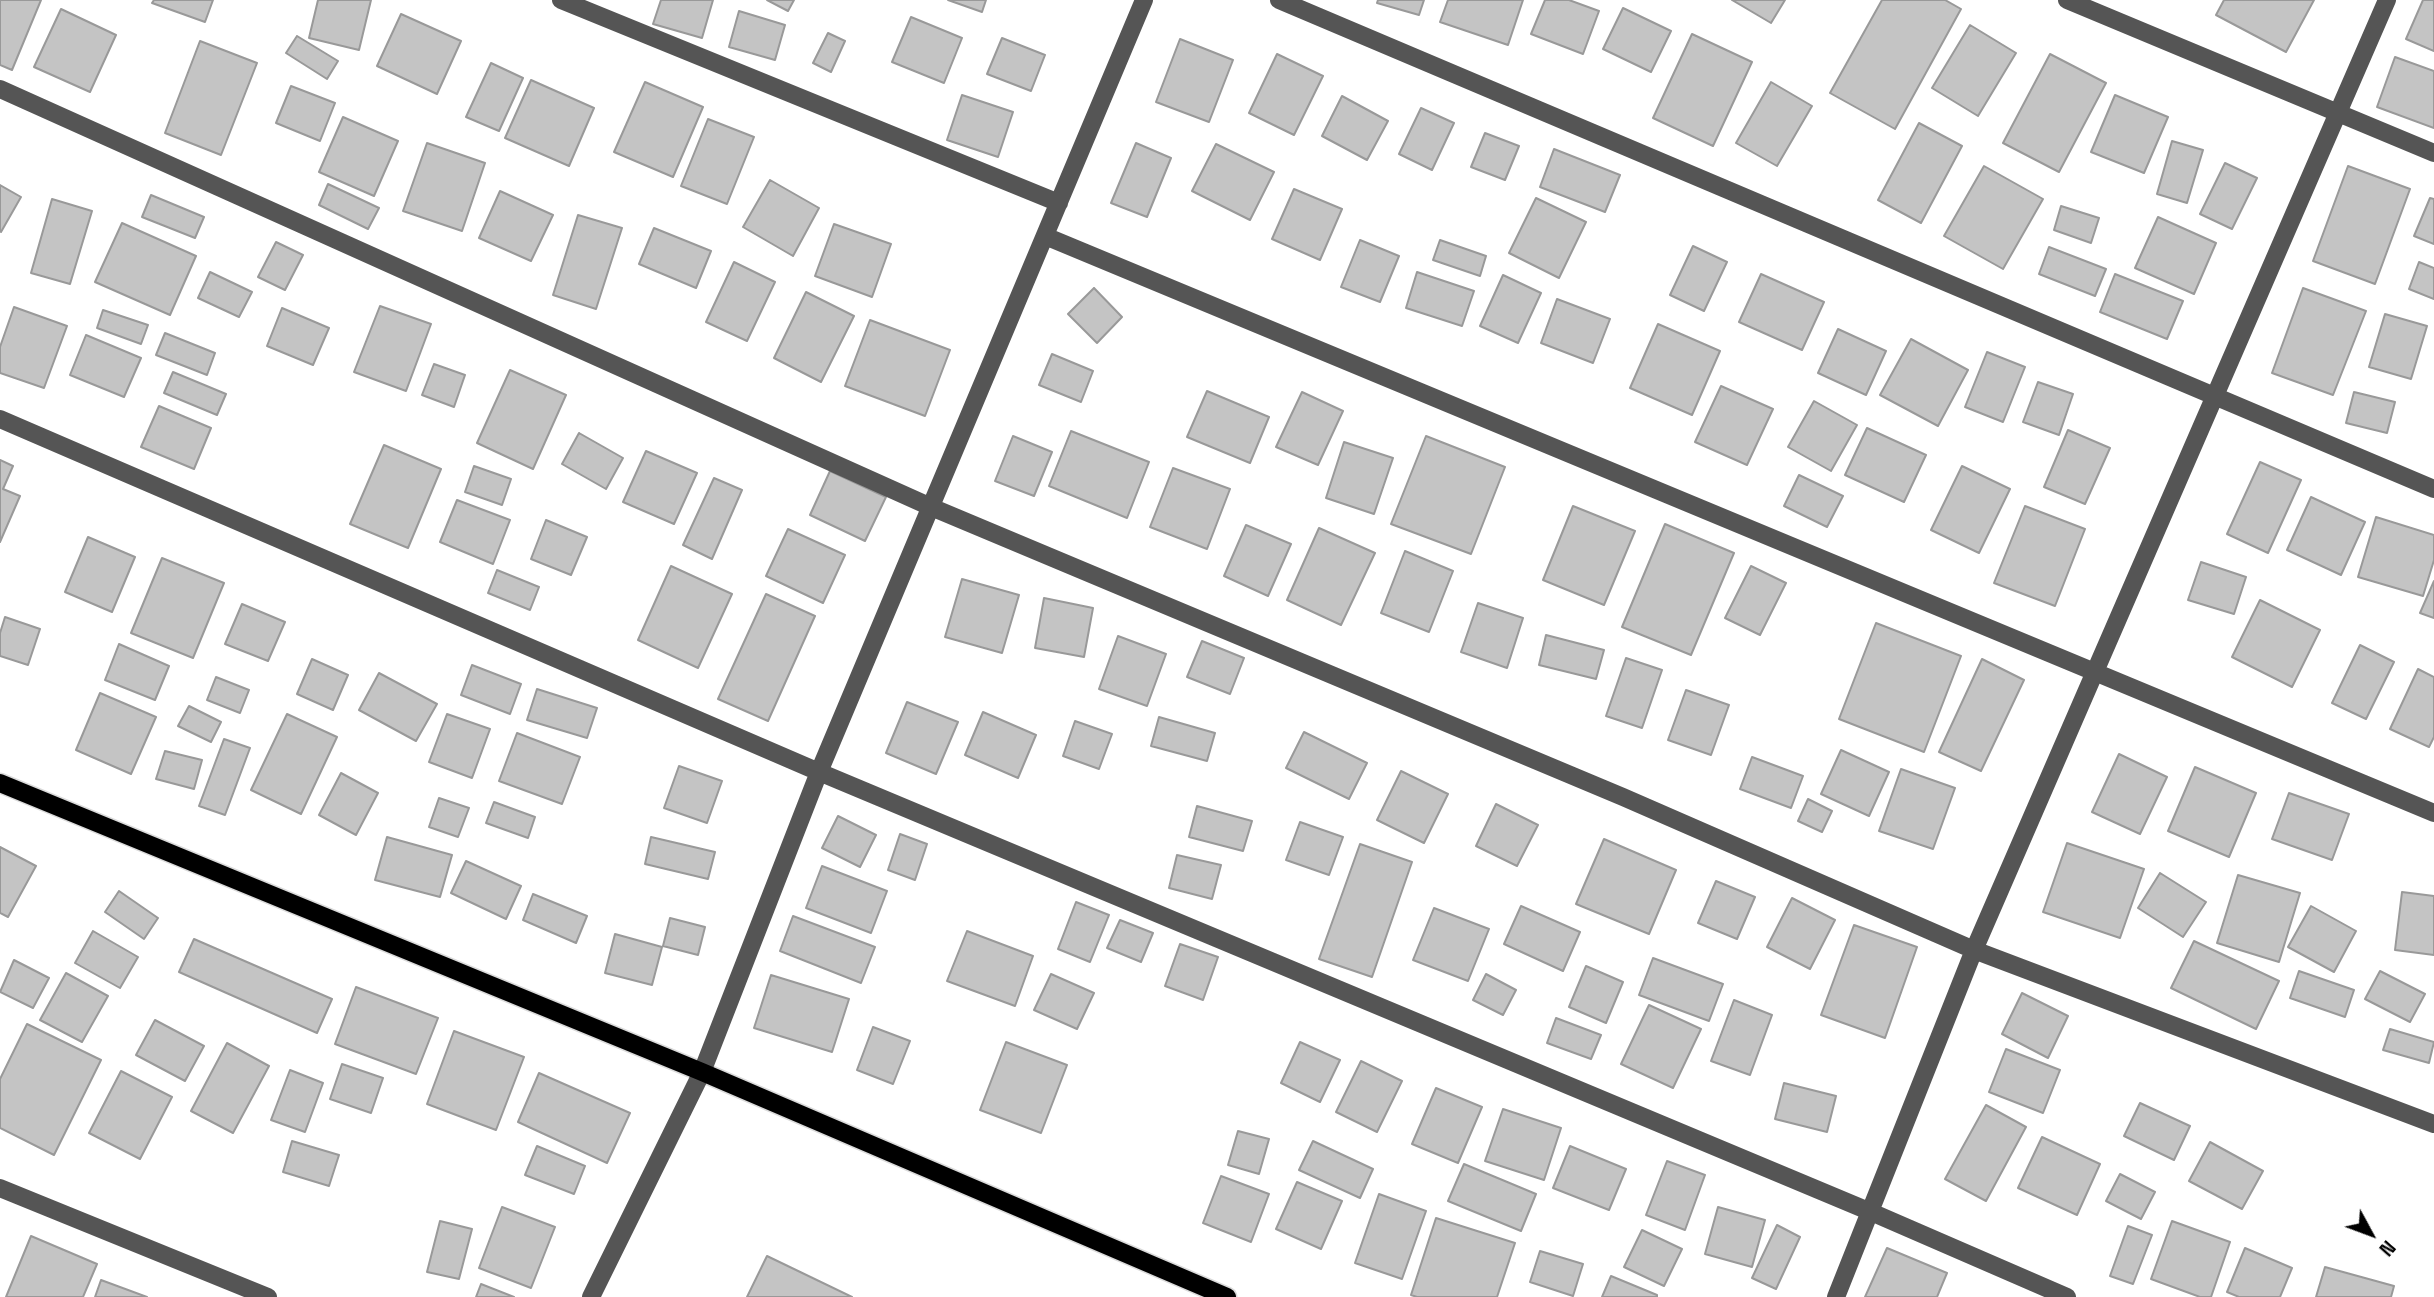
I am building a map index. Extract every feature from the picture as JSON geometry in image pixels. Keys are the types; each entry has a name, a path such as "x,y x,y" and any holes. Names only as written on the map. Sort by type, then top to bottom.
{"main road":[{"path":"0,783 702,1072 1227,1297"}],"street":[{"path":"561,0 1059,203"},
{"path":"591,1297 702,1072 819,772 1144,0"},
{"path":"1279,0 2434,489"},
{"path":"2067,0 2434,153"},
{"path":"1836,1297 1973,950 2387,0"},
{"path":"0,89 931,507 1623,797 1973,950 2434,1125"},
{"path":"1045,236 2434,813"},
{"path":"0,419 819,772 1871,1212 2067,1297"},
{"path":"0,1188 268,1297"}],"building":[{"path":"0,0 41,0 12,70 0,65"},
{"path":"154,0 213,0 205,22 152,3"},
{"path":"318,0 371,0 359,50 309,38"},
{"path":"661,0 713,0 702,38 653,24"},
{"path":"767,0 794,0 788,11"},
{"path":"948,0 986,0 982,12"},
{"path":"1378,0 1424,0 1419,15 1377,3"},
{"path":"1448,0 1523,0 1508,45 1440,22"},
{"path":"1545,0 1569,0 1599,11 1583,54 1531,34"},
{"path":"1732,0 1785,0 1771,23"},
{"path":"1882,0 1945,0 1961,9 1895,129 1830,93"},
{"path":"2224,0 2314,0 2286,52 2216,15"},
{"path":"2423,0 2434,0 2434,51 2406,39"},
{"path":"1623,8 1671,31 1651,72 1603,49"},
{"path":"61,9 116,35 90,92 34,67"},
{"path":"739,11 785,25 775,60 729,47"},
{"path":"401,14 461,41 437,94 377,66"},
{"path":"911,17 962,38 944,83 892,62"},
{"path":"1970,25 2016,53 1978,116 1932,88"},
{"path":"828,33 845,41 831,72 813,63"},
{"path":"1692,34 1752,62 1713,146 1653,118"},
{"path":"297,36 338,61 327,79 286,53"},
{"path":"1002,38 1045,55 1031,91 987,74"},
{"path":"1180,39 1233,60 1209,122 1156,102"},
{"path":"200,41 257,63 221,155 165,133"},
{"path":"1277,54 1323,76 1294,135 1249,113"},
{"path":"2050,54 2106,83 2059,172 2003,143"},
{"path":"2395,57 2434,71 2434,128 2377,107"},
{"path":"491,63 523,78 499,131 466,117"},
{"path":"531,80 594,108 569,166 505,138"},
{"path":"645,82 703,107 673,177 614,152"},
{"path":"1771,82 1812,106 1777,166 1736,143"},
{"path":"291,86 335,103 320,141 276,123"},
{"path":"962,95 1013,112 998,157 947,140"},
{"path":"2115,95 2168,117 2144,173 2091,152"},
{"path":"1342,96 1388,121 1367,160 1322,136"},
{"path":"1421,108 1454,123 1432,170 1399,154"},
{"path":"343,117 398,141 374,196 319,172"},
{"path":"708,119 754,137 727,204 681,186"},
{"path":"1919,123 1962,146 1921,223 1878,200"},
{"path":"1485,133 1519,146 1505,180 1471,167"},
{"path":"2172,141 2203,150 2187,203 2157,194"},
{"path":"427,143 485,163 462,231 403,211"},
{"path":"1136,143 1171,158 1147,217 1111,203"},
{"path":"1216,144 1274,172 1250,220 1192,191"},
{"path":"1554,149 1620,175 1605,212 1540,187"},
{"path":"2225,163 2257,178 2232,229 2200,214"},
{"path":"1984,166 2043,199 2003,269 1944,236"},
{"path":"2348,166 2410,189 2375,284 2313,261"},
{"path":"770,180 819,208 793,256 743,227"},
{"path":"328,184 379,208 368,229 319,205"},
{"path":"0,185 21,197 1,232 0,231"},
{"path":"1294,189 1342,209 1320,260 1272,239"},
{"path":"500,191 553,215 531,261 479,238"},
{"path":"151,195 204,217 195,238 142,217"},
{"path":"1536,198 1586,222 1559,278 1509,253"},
{"path":"2430,198 2434,199 2434,244 2414,236"},
{"path":"52,199 92,211 70,284 31,273"},
{"path":"2061,206 2099,218 2091,243 2054,230"},
{"path":"578,215 622,228 596,309 553,295"},
{"path":"2158,217 2216,243 2194,294 2135,268"},
{"path":"122,223 196,256 170,315 95,282"},
{"path":"834,224 891,244 872,297 815,276"},
{"path":"654,228 711,251 696,288 639,264"},
{"path":"1360,240 1399,256 1380,302 1341,287"},
{"path":"1440,240 1486,256 1480,276 1433,260"},
{"path":"276,242 303,255 285,290 258,277"},
{"path":"1693,246 1727,262 1704,311 1670,295"},
{"path":"2049,247 2106,269 2095,296 2039,274"},
{"path":"734,262 775,282 747,341 706,322"},
{"path":"2419,262 2434,268 2434,299 2409,289"},
{"path":"210,272 252,292 239,317 198,298"},
{"path":"1417,272 1474,291 1462,326 1406,308"},
{"path":"1761,274 1824,302 1802,350 1739,322"},
{"path":"2115,274 2183,301 2167,339 2100,312"},
{"path":"1503,275 1541,293 1518,343 1480,326"},
{"path":"1094,288 1122,317 1097,343 1068,314"},
{"path":"2303,288 2366,311 2333,395 2272,373"},
{"path":"806,292 854,316 821,382 774,358"},
{"path":"1557,299 1610,319 1593,363 1541,343"},
{"path":"380,306 431,324 406,391 354,372"},
{"path":"14,307 67,326 44,388 0,373 0,347"},
{"path":"282,308 329,328 313,365 267,346"},
{"path":"103,310 148,325 141,344 97,328"},
{"path":"2385,314 2427,326 2411,379 2369,367"},
{"path":"870,320 950,350 925,416 845,386"},
{"path":"1658,324 1720,351 1692,415 1630,388"},
{"path":"1838,329 1886,351 1866,395 1818,373"},
{"path":"165,333 215,353 207,375 156,355"},
{"path":"86,335 141,358 124,397 70,375"},
{"path":"1911,339 1968,370 1938,426 1880,395"},
{"path":"1987,352 2025,367 2003,422 1965,407"},
{"path":"1052,354 1093,371 1081,402 1039,385"},
{"path":"434,364 465,375 454,407 422,395"},
{"path":"510,370 566,395 533,469 477,443"},
{"path":"173,372 226,394 217,415 164,393"},
{"path":"2038,382 2073,394 2059,435 2023,422"},
{"path":"1721,386 1773,409 1747,465 1695,442"},
{"path":"1207,391 1269,417 1250,463 1187,437"},
{"path":"1302,392 1343,411 1318,465 1276,447"},
{"path":"2354,392 2395,402 2387,433 2346,423"},
{"path":"1814,401 1857,425 1831,471 1788,447"},
{"path":"159,406 211,428 194,469 141,447"},
{"path":"1867,428 1926,455 1904,502 1845,475"},
{"path":"2068,430 2110,448 2085,504 2044,487"},
{"path":"1071,431 1149,462 1127,518 1049,486"},
{"path":"579,433 623,458 606,489 562,464"},
{"path":"1013,436 1052,452 1034,496 995,481"},
{"path":"1426,436 1505,467 1471,554 1391,524"},
{"path":"1344,442 1393,458 1374,514 1326,498"},
{"path":"384,445 441,469 408,548 350,524"},
{"path":"646,451 697,473 674,524 623,502"},
{"path":"0,460 13,466 3,489 20,496 0,542"},
{"path":"2260,462 2301,480 2268,553 2227,534"},
{"path":"474,466 511,479 502,505 465,492"},
{"path":"1962,466 2010,489 1979,553 1931,530"},
{"path":"1173,468 1230,489 1207,549 1150,527"},
{"path":"830,471 886,497 865,541 810,515"},
{"path":"1799,475 1843,496 1827,527 1784,506"},
{"path":"714,478 742,490 712,559 683,545"},
{"path":"2311,497 2365,522 2341,575 2287,550"},
{"path":"457,500 510,520 493,564 440,542"},
{"path":"1573,506 1635,531 1604,605 1543,580"},
{"path":"2025,506 2085,529 2055,606 1994,583"},
{"path":"2376,517 2434,535 2434,560 2423,596 2358,577"},
{"path":"546,520 587,537 571,575 531,559"},
{"path":"1665,524 1734,553 1691,655 1622,627"},
{"path":"1246,525 1291,544 1268,596 1224,576"},
{"path":"1319,528 1375,553 1341,625 1287,600"},
{"path":"788,529 845,555 823,603 766,576"},
{"path":"88,537 135,557 112,612 65,592"},
{"path":"1405,551 1453,571 1429,632 1381,613"},
{"path":"162,558 224,583 193,658 131,633"},
{"path":"2201,562 2246,577 2234,614 2188,600"},
{"path":"671,566 732,594 698,668 638,640"},
{"path":"1751,566 1786,583 1760,635 1725,618"},
{"path":"497,570 539,587 530,610 488,593"},
{"path":"962,579 1019,595 1002,653 945,637"},
{"path":"2434,581 2434,618 2420,613"},
{"path":"766,594 815,616 768,721 718,699"},
{"path":"1044,598 1093,608 1084,657 1035,648"},
{"path":"2260,600 2320,630 2292,687 2232,657"},
{"path":"1478,603 1523,618 1507,668 1461,652"},
{"path":"242,604 285,622 268,661 225,644"},
{"path":"5,617 40,629 28,665 0,656 0,633"},
{"path":"1876,623 1961,656 1924,752 1839,719"},
{"path":"1546,635 1604,650 1596,679 1539,665"},
{"path":"1118,636 1166,654 1147,706 1099,689"},
{"path":"1202,641 1244,658 1230,694 1187,677"},
{"path":"119,644 169,666 155,700 105,680"},
{"path":"2360,645 2394,662 2366,719 2332,703"},
{"path":"1626,658 1662,670 1642,728 1606,716"},
{"path":"312,659 348,675 333,710 297,694"},
{"path":"1982,659 2024,680 1981,771 1939,752"},
{"path":"472,665 521,684 510,714 461,695"},
{"path":"2418,669 2434,677 2434,737 2429,747 2390,729"},
{"path":"379,673 437,704 416,741 359,710"},
{"path":"216,677 249,690 240,713 207,700"},
{"path":"537,689 597,708 587,738 527,720"},
{"path":"1686,690 1729,705 1711,755 1668,740"},
{"path":"100,693 156,717 131,774 76,750"},
{"path":"907,702 958,722 936,774 886,753"},
{"path":"189,706 221,722 211,742 178,726"},
{"path":"983,712 1036,735 1018,778 965,755"},
{"path":"287,714 337,737 301,814 251,790"},
{"path":"447,714 490,729 472,778 429,762"},
{"path":"1159,717 1215,733 1207,761 1151,746"},
{"path":"1075,721 1112,734 1099,769 1063,756"},
{"path":"1304,732 1367,763 1349,799 1286,768"},
{"path":"517,733 580,757 562,804 499,781"},
{"path":"224,739 250,748 225,815 199,806"},
{"path":"1841,750 1889,772 1869,816 1821,794"},
{"path":"165,751 202,760 194,789 156,779"},
{"path":"2119,754 2167,777 2140,834 2092,812"},
{"path":"1752,757 1803,776 1791,808 1740,789"},
{"path":"679,766 722,781 707,823 664,808"},
{"path":"2195,767 2256,793 2229,857 2168,831"},
{"path":"1901,769 1955,788 1933,849 1879,831"},
{"path":"1401,771 1448,794 1424,843 1377,820"},
{"path":"341,773 378,793 356,835 319,815"},
{"path":"2289,793 2349,814 2332,860 2272,839"},
{"path":"439,798 469,808 458,837 429,827"},
{"path":"1808,799 1832,811 1822,832 1798,821"},
{"path":"494,802 535,817 528,838 486,823"},
{"path":"1496,804 1538,825 1517,866 1476,846"},
{"path":"1197,806 1252,821 1243,851 1189,837"},
{"path":"838,816 876,835 860,867 822,848"},
{"path":"1300,822 1343,837 1329,875 1286,860"},
{"path":"900,834 927,844 915,880 888,870"},
{"path":"387,837 452,855 440,897 375,880"},
{"path":"651,837 715,852 708,879 645,864"},
{"path":"1604,839 1676,870 1649,934 1576,904"},
{"path":"2067,843 2144,869 2120,938 2043,912"},
{"path":"1360,844 1412,862 1372,977 1319,959"},
{"path":"0,847 36,866 8,917 0,913"},
{"path":"1177,855 1221,865 1212,899 1169,888"},
{"path":"466,861 521,886 506,919 451,893"},
{"path":"822,866 887,891 871,933 806,908"},
{"path":"2160,873 2206,902 2183,937 2138,908"},
{"path":"2238,875 2300,893 2279,962 2217,943"},
{"path":"1716,881 1755,897 1737,939 1698,923"},
{"path":"119,891 158,918 144,939 105,912"},
{"path":"2402,892 2434,896 2434,955 2395,950"},
{"path":"533,894 587,916 576,943 523,920"},
{"path":"1792,898 1835,920 1810,969 1767,947"},
{"path":"1076,902 1109,915 1090,962 1058,949"},
{"path":"1521,906 1580,932 1563,971 1504,944"},
{"path":"2311,906 2356,931 2334,972 2288,947"},
{"path":"1434,908 1489,929 1468,981 1413,960"},
{"path":"793,916 875,947 861,983 780,951"},
{"path":"670,918 705,927 698,955 663,946"},
{"path":"1120,920 1153,933 1141,962 1107,948"},
{"path":"1854,925 1917,947 1885,1038 1821,1015"},
{"path":"93,931 138,957 120,988 75,963"},
{"path":"967,931 1033,956 1015,1006 947,981"},
{"path":"615,934 662,947 652,985 605,973"},
{"path":"194,939 332,999 317,1033 179,972"},
{"path":"2194,941 2279,981 2256,1029 2171,988"},
{"path":"1180,944 1218,957 1203,1000 1165,986"},
{"path":"1653,958 1723,984 1709,1021 1639,995"},
{"path":"14,960 49,978 33,1008 0,992"},
{"path":"1586,966 1623,982 1606,1023 1569,1007"},
{"path":"2299,971 2354,990 2345,1017 2290,998"},
{"path":"2380,971 2425,994 2410,1022 2365,999"},
{"path":"66,973 108,996 82,1042 40,1020"},
{"path":"1051,974 1094,993 1077,1029 1034,1010"},
{"path":"1486,974 1516,990 1503,1015 1473,1000"},
{"path":"771,975 849,999 832,1052 754,1028"},
{"path":"356,987 438,1018 416,1074 335,1044"},
{"path":"2022,993 2068,1016 2048,1058 2002,1034"},
{"path":"1734,1000 1772,1015 1750,1075 1711,1061"},
{"path":"1649,1005 1701,1029 1673,1088 1621,1064"},
{"path":"1556,1018 1601,1035 1591,1059 1547,1043"},
{"path":"155,1020 204,1046 185,1081 136,1055"},
{"path":"27,1024 101,1060 54,1155 0,1128 0,1079"},
{"path":"873,1027 910,1041 893,1084 857,1070"},
{"path":"2390,1029 2434,1042 2429,1063 2383,1050"},
{"path":"454,1031 524,1057 496,1130 427,1104"},
{"path":"1006,1042 1067,1065 1041,1133 980,1110"},
{"path":"1300,1042 1340,1060 1320,1102 1281,1083"},
{"path":"227,1043 269,1066 233,1133 191,1111"},
{"path":"2006,1049 2060,1070 2043,1113 1989,1092"},
{"path":"1361,1061 1402,1081 1377,1132 1336,1112"},
{"path":"342,1064 383,1078 371,1113 330,1099"},
{"path":"290,1070 323,1083 305,1132 271,1120"},
{"path":"121,1071 172,1097 140,1159 89,1133"},
{"path":"539,1073 630,1113 607,1163 518,1122"},
{"path":"1784,1083 1836,1096 1827,1132 1775,1119"},
{"path":"1436,1088 1482,1107 1458,1163 1412,1144"},
{"path":"2140,1103 2190,1126 2174,1160 2124,1136"},
{"path":"1986,1105 2026,1127 1986,1201 1945,1179"},
{"path":"1503,1109 1561,1128 1544,1180 1485,1161"},
{"path":"1238,1131 1269,1139 1259,1174 1228,1165"},
{"path":"2042,1137 2100,1164 2077,1215 2018,1188"},
{"path":"292,1141 339,1155 329,1186 283,1172"},
{"path":"1313,1141 1373,1169 1360,1198 1299,1170"},
{"path":"2210,1142 2263,1171 2242,1209 2189,1181"},
{"path":"537,1146 585,1166 574,1194 525,1175"},
{"path":"1570,1146 1626,1169 1609,1210 1553,1188"},
{"path":"1667,1161 1705,1175 1685,1230 1646,1215"},
{"path":"1464,1164 1536,1194 1521,1231 1448,1201"},
{"path":"2120,1174 2155,1192 2141,1219 2106,1201"},
{"path":"1221,1176 1269,1194 1251,1242 1203,1223"},
{"path":"1297,1182 1342,1201 1321,1249 1276,1229"},
{"path":"1379,1194 1426,1211 1402,1279 1355,1263"},
{"path":"502,1207 555,1227 531,1288 479,1268"},
{"path":"1718,1207 1765,1220 1752,1267 1705,1254"},
{"path":"1436,1218 1515,1243 1497,1297 1411,1295"},
{"path":"440,1221 472,1229 459,1279 427,1272"},
{"path":"2172,1221 2230,1242 2211,1297 2200,1297 2151,1279"},
{"path":"1777,1225 1800,1237 1776,1289 1752,1278"},
{"path":"2128,1226 2152,1235 2133,1284 2110,1276"},
{"path":"1642,1230 1682,1249 1664,1286 1624,1267"},
{"path":"31,1236 97,1264 83,1297 6,1297"},
{"path":"1887,1248 1947,1273 1937,1297 1865,1297"},
{"path":"2245,1248 2292,1268 2280,1297 2239,1297 2227,1292"},
{"path":"1540,1251 1583,1264 1573,1296 1530,1282"},
{"path":"767,1256 852,1297 747,1297"},
{"path":"2325,1267 2394,1286 2391,1297 2316,1297"},
{"path":"1611,1276 1657,1295 1657,1297 1602,1297"},
{"path":"101,1280 147,1297 95,1297"},
{"path":"481,1284 514,1297 476,1297"}]}
